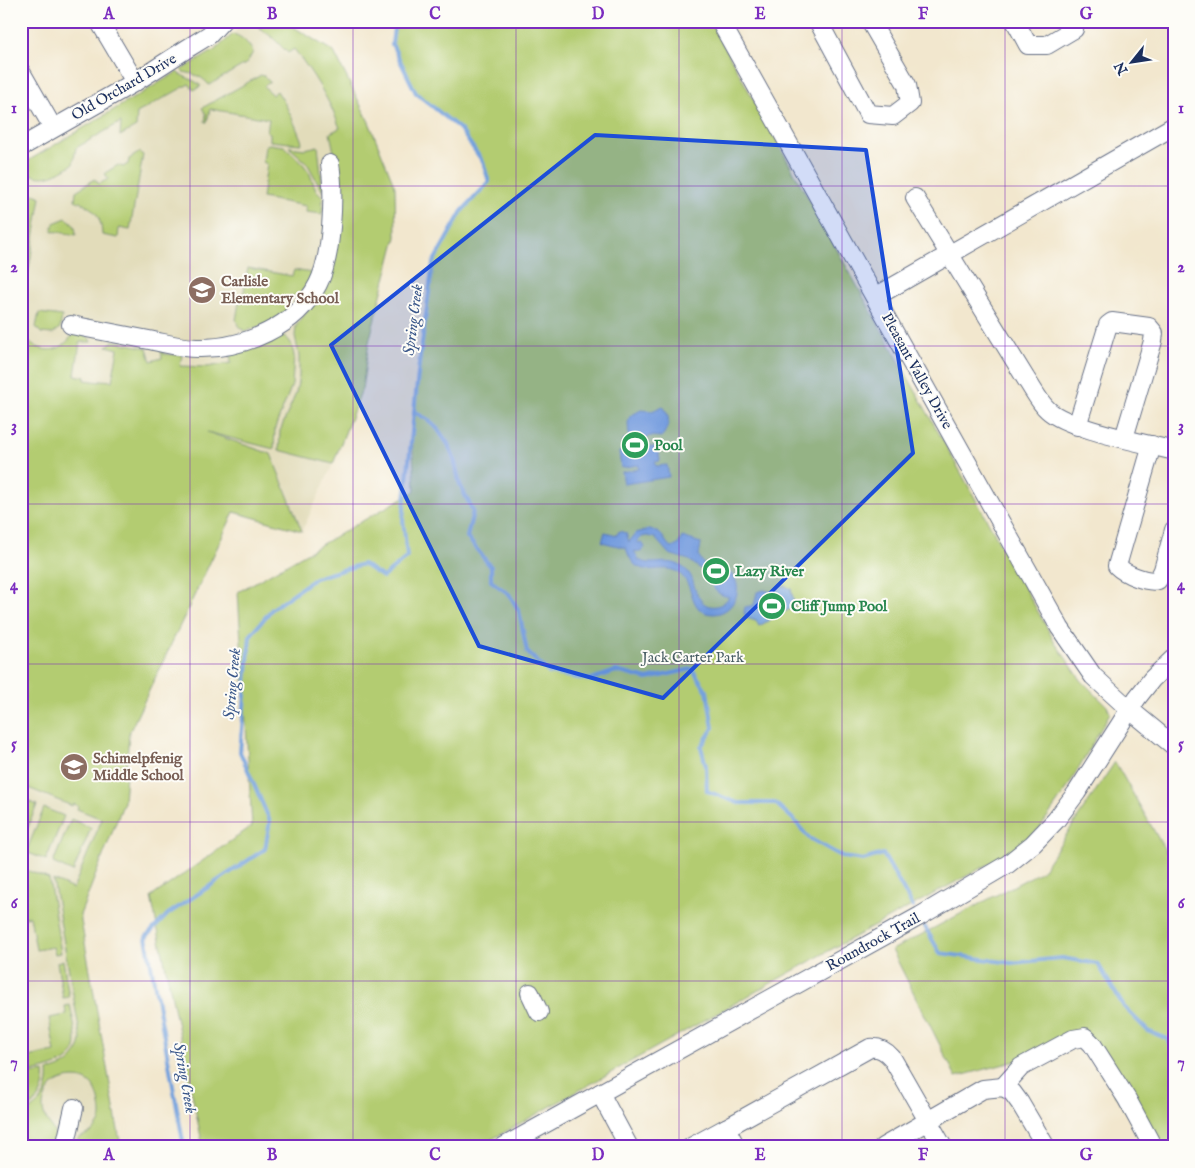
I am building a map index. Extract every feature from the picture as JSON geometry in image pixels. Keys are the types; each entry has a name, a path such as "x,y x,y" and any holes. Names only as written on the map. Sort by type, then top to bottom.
{"street":[{"path":"99,21 135,82"},
{"name":"Old Orchard Drive","path":"21,147 135,82 206,28 222,21"},
{"name":"Pleasant Valley Drive","path":"720,21 1060,628 1093,676 1174,746"},
{"path":"818,21 868,114 893,116 910,103 907,85 870,21"},
{"path":"1016,21 1028,45 1047,45 1074,29 1074,21"},
{"path":"21,72 53,128"},
{"path":"875,297 1174,126"},
{"path":"71,325 197,348 230,346 262,335 285,322 304,305 319,283 326,259 332,214 330,164"},
{"path":"915,198 1042,404 1050,412 1077,426 1174,451"},
{"path":"1077,426 1108,325 1112,322 1149,327 1154,334 1153,341 1124,438"},
{"path":"1152,445 1117,566 1121,571 1152,582 1158,580 1164,570 1174,530"},
{"name":"Roundrock Trail","path":"503,1147 920,916 1008,864 1033,844 1056,820 1077,792 1129,709 1152,679 1174,658"},
{"path":"530,993 540,1012"},
{"path":"1003,1087 1021,1067 1073,1039 1086,1037 1128,1098 1153,1147"},
{"path":"691,1147 870,1048 876,1047 892,1058 943,1147"},
{"path":"883,1147 983,1089 1003,1087 1012,1092 1046,1147"},
{"path":"600,1093 629,1147"},
{"path":"65,1147 74,1108"},
{"path":"726,1128 736,1147"}],"highlighted area":[{"path":"595,135 866,150 913,453 663,698 479,646 331,345"}],"shaded area":[{"name":"Carlisle Elementary School","path":"242,21 284,21 334,52 369,122 395,187 396,237 369,342 362,389 333,464 302,531 234,512 129,733 124,802 80,915 121,1147 21,1147 21,169 198,64 232,36"}],"green space":[{"path":"251,21 284,21 334,52 369,122 395,187 396,237 369,342 362,389 333,464 279,450 280,431 296,393 299,377 299,356 295,336 296,326 314,302 336,162 330,133 340,128 331,106 320,87 294,49 288,53 273,38"},
{"name":"Jack Carter Park","path":"395,21 710,21 1056,644 1081,680 1107,706 1110,713 1066,790 1039,829 1011,852 832,949 478,1147 203,1147 151,897 252,826 238,592 415,491 412,431 433,263 462,211 489,182 483,162 461,130 416,93 392,44"},
{"path":"233,34 245,41 253,52 247,63 209,85 201,77 181,70 215,50"},
{"path":"177,72 201,86 194,90 189,84 137,113 136,127 120,136 121,122 76,148 73,164 56,174 39,177 27,171 26,162"},
{"path":"261,75 270,82 264,86 272,95 277,91 285,103 302,142 301,144 270,141 270,133 267,132 269,119 210,109 207,122 205,122 206,114 202,108"},
{"path":"269,144 284,146 303,164 309,172 316,190 323,197 322,214 306,212 306,206 262,198 267,164 263,162 265,146"},
{"path":"318,146 323,192 307,163 289,147 305,149"},
{"path":"140,152 143,155 130,230 119,228 118,238 102,235 98,217 92,209 75,200 76,191 95,179 99,184 108,179 105,173 118,165 123,167 128,164 129,159"},
{"path":"21,189 41,197 21,316"},
{"path":"66,218 74,225 76,235 52,231 54,223"},
{"path":"248,268 292,276 294,270 312,273 309,284 298,300 294,295 286,303 290,308 269,323 246,331 241,329 236,320 239,302 242,302"},
{"path":"39,313 62,316 60,328 53,334 41,333 36,327"},
{"name":"Schimelpfenig Middle School","path":"21,330 33,344 50,350 62,346 74,334 86,336 91,342 80,342 75,375 85,377 85,380 100,382 101,380 112,381 118,349 107,346 113,341 147,348 151,361 162,358 161,351 164,351 163,354 182,355 180,366 207,367 231,363 230,352 278,335 286,337 291,343 294,355 292,385 275,428 274,449 207,432 271,454 302,531 234,512 129,733 124,802 80,915 121,1147 71,1147 78,1139 93,1131 100,1121 101,1114 99,1098 90,1083 73,1078 54,1084 46,1095 43,1104 45,1118 57,1140 56,1147 22,1147 21,1143 21,1114 38,1103 45,1092 48,1071 70,1062 77,1053 81,1040 53,880 73,889 102,819 77,809 78,806 73,804 72,806 21,785 23,782 21,781"},
{"path":"1115,762 1174,866 1174,1147 1147,1147 1084,1043 956,1077 892,950 1042,871"},
{"path":"21,798 37,805 21,844"},
{"path":"44,808 64,816 46,860 26,852"},
{"path":"71,819 91,828 73,872 53,863"},
{"path":"21,868 49,879 61,953 55,954 53,947 36,950 30,916 21,918"},
{"path":"63,960 69,997 63,998 57,962"},
{"path":"70,1005 76,1037 72,1055 66,1061 25,1074 22,1058 55,1052 49,1018 66,1015 65,1006"},
{"path":"44,1072 44,1084 40,1096 32,1105 21,1111 21,1076"}],"water":[{"name":"Pool","path":"663,406 668,418 667,429 661,437 649,436 646,444 650,447 658,447 660,461 655,462 656,466 667,465 669,477 624,484 622,472 639,469 638,465 621,468 619,452 623,451 623,440 629,437 628,423 630,416 641,410 652,411"},
{"name":"Lazy River","path":"650,529 655,531 672,548 678,545 682,537 701,543 699,556 704,565 723,568 734,577 737,591 732,604 728,609 714,614 701,611 695,602 689,586 679,573 671,570 638,567 631,560 626,548 602,542 605,532 617,535 619,531 626,533 629,542 636,533","holes":["642,537 655,538 669,554 689,560 704,572 711,572 711,581 714,589 720,594 729,597 726,601 714,606 703,603 697,594 691,576 677,564 667,562 648,563 639,560 634,551 641,552 645,547 642,543 637,542"]},
{"name":"Cliff Jump Pool","path":"781,586 791,589 795,606 759,626 756,621 746,618 745,607 754,605 757,592 764,590 774,593"}],"waterway":[{"name":"Spring Creek","path":"184,1147 146,937 168,914 265,849 270,821 240,752 250,636 272,609 315,578 363,564 383,577 407,557 403,519 419,364 433,263 462,211 489,182 483,162 460,129 416,93 392,44 395,21"},
{"path":"414,412 427,419 437,428 448,444 454,459 460,485 473,511 467,537 491,567 491,581 509,594 519,611 527,652 549,673 589,680 616,671 647,679 692,669 707,691 713,728 701,747 706,766 707,791 738,803 775,803 793,819 809,838 843,857 863,860 883,854 913,907"},
{"path":"925,927 940,953 1011,963 1062,958 1098,964 1124,1007 1148,1031 1168,1039 1174,1052"}],"place":[{"name":"Carlisle Elementary School","path":"202,290"},
{"name":"Pool","path":"635,445"},
{"name":"Lazy River","path":"716,571"},
{"name":"Cliff Jump Pool","path":"772,606"},
{"name":"Schimelpfenig Middle School","path":"74,767"}]}
